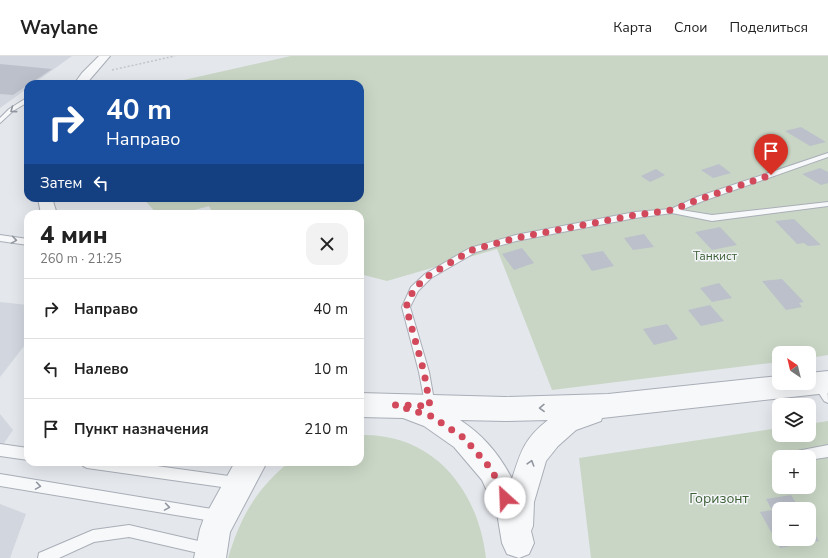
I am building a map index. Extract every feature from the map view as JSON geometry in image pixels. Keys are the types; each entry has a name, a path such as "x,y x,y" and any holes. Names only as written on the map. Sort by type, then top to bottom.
{"street":[{"path":"83,80 105,56"},
{"path":"364,404 505,409 608,406 825,388"},
{"path":"395,405 431,416 464,438 492,470 512,511 517,550"},
{"path":"517,550 520,502 534,454 548,437 567,421 608,406"},
{"path":"211,554 215,529 246,473"}],"lane":[{"path":"0,121 11,110 24,102"},
{"path":"430,406 424,372 406,307 414,289 428,276 472,250 516,238 635,215 672,210 828,155"},
{"path":"672,210 712,218 828,204"},
{"path":"0,238 24,241"},
{"path":"0,450 24,453"},
{"path":"816,453 828,451"},
{"path":"145,466 246,473"},
{"path":"0,480 222,516"},
{"path":"44,558 93,536 129,531 211,554"}],"path":[{"path":"83,80 175,56"}],"shaded area":[{"path":"0,56 72,56 39,80 24,80 24,91 0,108"},
{"path":"0,302 24,305 24,346 0,377"},
{"path":"0,414 13,430 0,449"},
{"path":"0,504 26,514 10,558 0,558"}],"green space":[{"name":"Танкист","path":"291,56 828,56 828,355 816,357 816,346 772,346 772,363 552,390 497,249 387,281 364,275 364,210 211,210 209,206 194,210 154,210 146,202 364,202 364,80 184,80"},
{"name":"Горизонт","path":"828,421 828,558 591,558 579,458 772,429 772,442 816,442 816,423"},
{"path":"364,435 386,437 410,444 430,455 448,470 462,489 473,510 481,533 486,558 228,558 238,529 244,517 258,494 285,466 364,466"}],"building":[{"path":"0,64 52,69 36,80 24,80 24,88 13,95 0,94"},
{"path":"801,127 826,142 810,146 785,131"},
{"path":"719,164 731,173 713,178 701,170"},
{"path":"820,168 828,172 828,183 821,185 802,174"},
{"path":"656,169 665,175 650,182 641,176"},
{"path":"794,219 821,245 808,246 804,243 797,244 775,221"},
{"path":"720,227 737,245 712,250 695,232"},
{"path":"644,234 654,247 633,250 624,238"},
{"path":"522,248 534,263 514,270 502,254"},
{"path":"603,251 614,266 592,271 581,255"},
{"path":"782,279 804,302 799,303 802,307 786,310 762,281"},
{"path":"719,283 732,298 712,302 700,288"},
{"path":"710,305 724,321 701,326 688,310"},
{"path":"667,324 678,339 654,345 643,329"},
{"path":"791,495 796,502 772,502 772,510 766,499"},
{"path":"772,510 772,534 760,512"},
{"path":"779,546 791,546 780,548"}],"route":[{"path":"505,498 492,470 464,438 431,416 395,405 430,406 424,372 406,307 414,289 428,276 472,250 516,238 635,215 672,210 771,175"}]}
